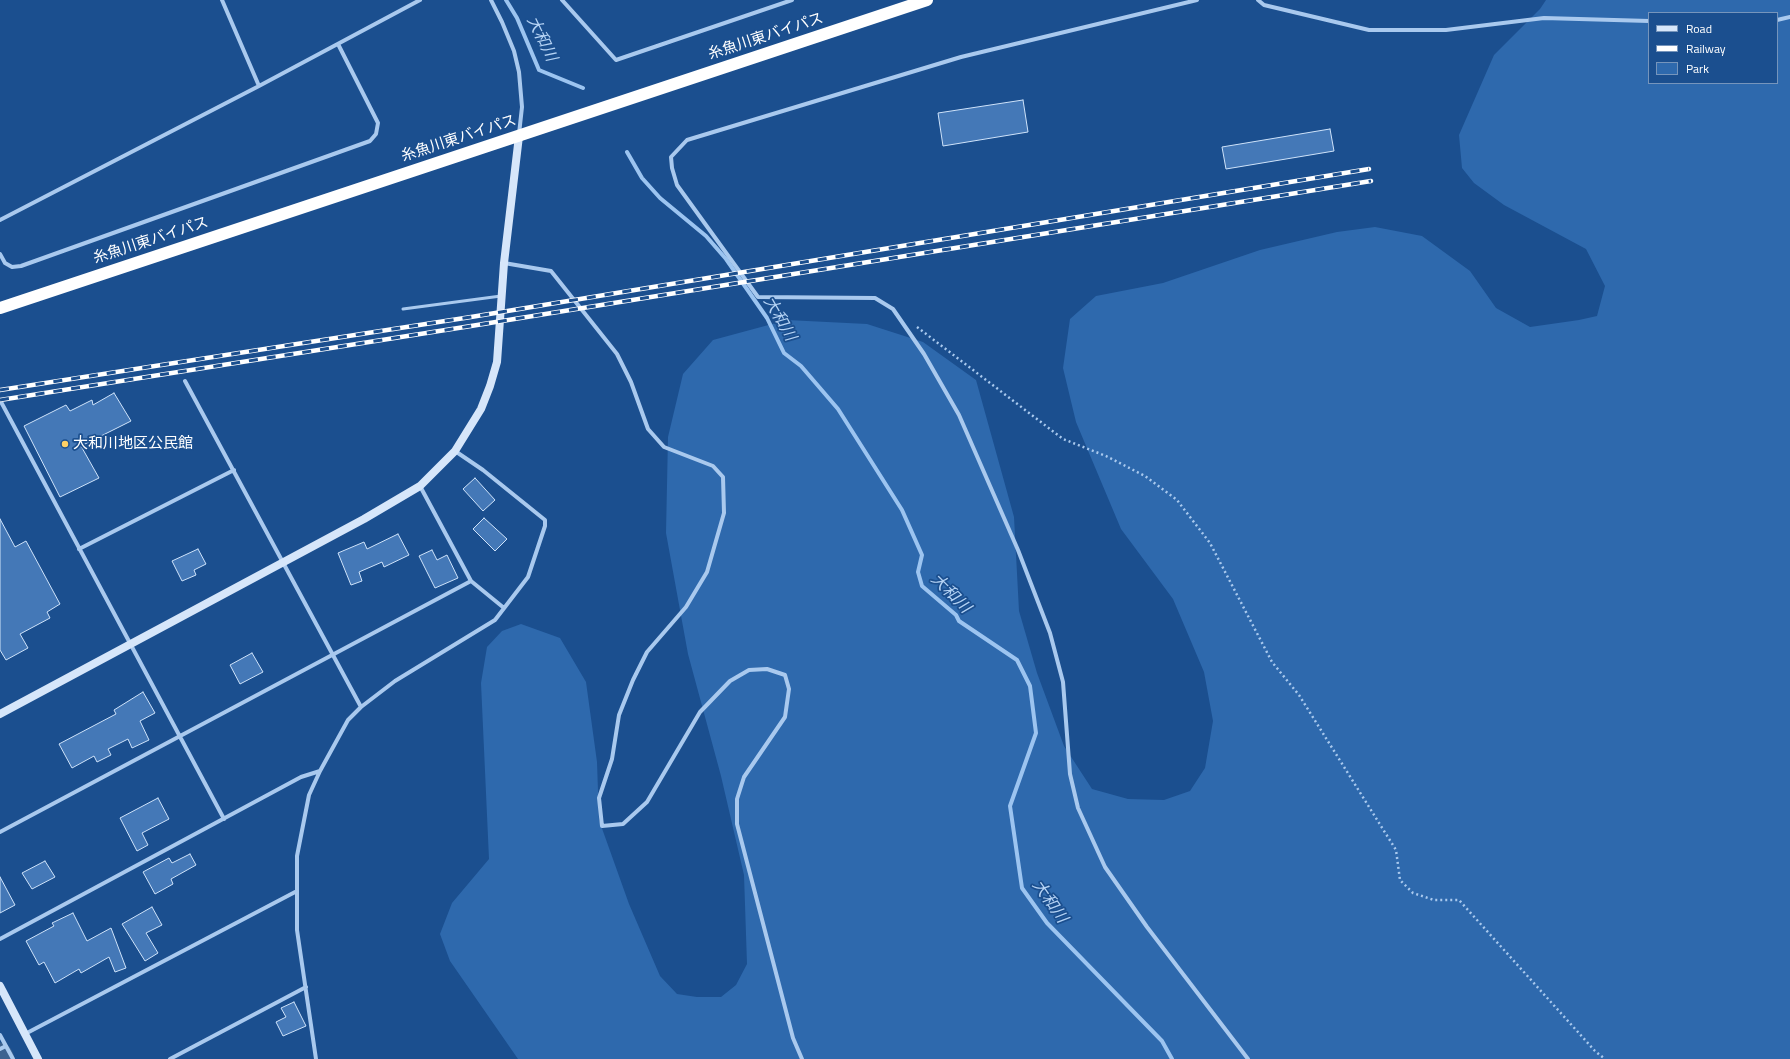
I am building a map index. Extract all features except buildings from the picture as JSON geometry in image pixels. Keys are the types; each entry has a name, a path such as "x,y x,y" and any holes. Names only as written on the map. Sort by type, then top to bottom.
{"highway":[{"name":"糸魚川東バイパス","path":"0,308 927,0"}],"street":[{"path":"222,0 259,86"},
{"path":"0,220 259,86 420,0"},
{"path":"0,714 364,519 420,486 455,451 480,410 490,386 497,362 504,263 522,107 519,72 511,44 491,0"},
{"path":"562,0 616,60 792,0"},
{"path":"1197,0 961,57 687,140 671,156 672,168 677,185 758,297 874,298 893,309 924,354 959,415 1018,550 1050,634 1063,682 1070,774 1078,808 1105,867 1146,927 1248,1059"},
{"path":"1258,0 1264,5 1369,30 1446,30 1544,18 1648,21"},
{"path":"1778,20 1790,17"},
{"path":"0,254 5,264 12,267 21,266 370,142 376,134 378,123 338,44"},
{"path":"504,263 551,270 617,354 631,382 648,429 664,447 713,466 722,477 724,513 707,572 686,607 647,652 632,680 619,715 612,760 599,798 602,826 623,824 647,802 700,712 730,681 749,670 768,669 785,675 789,689 785,717 744,777 737,799 737,824 793,1038 802,1059"},
{"path":"186,381 361,707"},
{"path":"0,400 79,549 181,735 224,819"},
{"path":"316,1059 297,930 297,856 303,819 309,795 320,771 348,720 361,707 395,681 495,620 528,577 546,526 544,520 483,470 455,451"},
{"path":"79,549 234,470"},
{"path":"420,486 471,581 504,608"},
{"path":"0,832 471,581"},
{"path":"0,939 301,777 320,771"},
{"path":"25,1034 297,891"},
{"path":"0,986 38,1059"},
{"path":"170,1059 306,986"},
{"path":"0,1035 13,1059"},
{"path":"0,1049 6,1046"}],"lane":[{"path":"403,309 501,296"}],"path":[{"path":"912,323 1063,439 1106,456 1145,476 1177,500 1210,543 1272,662 1299,695 1396,850 1400,880 1412,892 1434,900 1459,900 1595,1051 1605,1059"}],"green space":[{"path":"1546,0 1790,0 1790,1059 518,1059 450,961 440,934 452,903 489,859 481,683 487,647 502,631 521,624 560,638 586,682 597,762 599,820 629,904 660,976 677,994 697,997 721,997 736,985 747,964 744,875 721,776 688,654 666,533 668,437 683,374 713,340 787,320 867,324 923,342 976,380 1014,517 1019,611 1037,673 1064,746 1092,789 1128,799 1164,800 1190,791 1205,768 1213,721 1204,672 1173,599 1121,529 1076,422 1063,368 1070,319 1096,296 1163,283 1260,250 1337,232 1375,227 1422,236 1470,271 1496,308 1530,327 1597,316 1605,286 1586,249 1504,205 1474,183 1462,168 1459,135 1494,55 1540,9"}],"waterway":[{"name":"大和川","path":"506,0 517,18 539,70 583,88"},
{"name":"大和川","path":"627,152 642,178 660,198 706,236 726,259 767,318 784,353 801,366 838,409 902,510 922,555 918,572 922,586 956,615 959,621 1017,660 1030,686 1036,733 1010,806 1022,888 1047,923 1162,1041 1172,1059"},
{"path":"0,1055 2,1059"}],"railway":[{"path":"0,390 471,317 1369,169"},
{"path":"0,400 471,326 1371,181"}],"place":[{"name":"大和川地区公民館","path":"65,444"}]}
